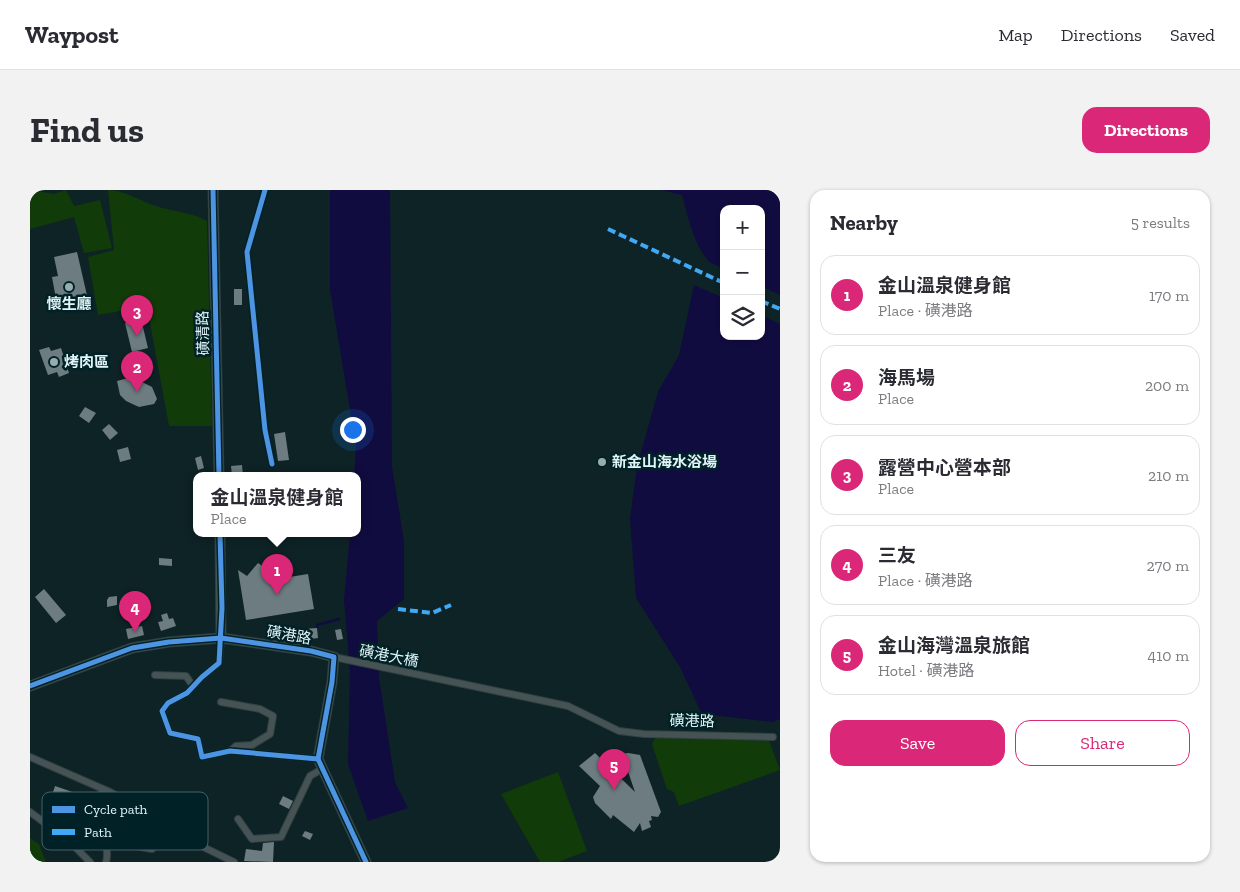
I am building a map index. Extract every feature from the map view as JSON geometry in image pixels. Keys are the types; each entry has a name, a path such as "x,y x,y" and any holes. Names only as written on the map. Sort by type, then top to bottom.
{"street":[{"name":"磺清路","path":"212,190 219,472"},
{"path":"220,537 222,608 219,663 193,686 187,694 168,703 162,711 170,733 198,739 202,757 230,750 236,746 260,741 270,734 273,716 260,710 221,702"},
{"name":"磺港路","path":"30,686 132,648 221,638 293,648 334,657"},
{"path":"334,657 332,682 318,759 366,862"},
{"name":"磺港大橋","path":"334,657 439,678"},
{"path":"155,675 186,676 193,686"},
{"name":"磺港路","path":"439,678 568,706 619,731 644,734 773,737"},
{"path":"230,750 318,759"},
{"path":"30,757 109,792"},
{"path":"238,819 252,839 281,837 310,776 322,769"},
{"path":"30,812 42,821"},
{"path":"208,849 234,862"},
{"path":"78,850 90,862"}],"green space":[{"path":"30,190 54,194 66,190 74,206 100,200 112,248 84,253 74,217 30,229"},
{"path":"108,190 114,190 160,207 194,215 207,221 212,426 169,426 147,306 98,315 88,257 114,250"},
{"path":"656,737 769,741 780,770 679,806 674,792 667,789 652,744"},
{"path":"558,772 587,851 558,862 540,862 501,794"},
{"path":"30,838 39,844 46,862 30,862"}],"shaded area":[{"path":"330,190 390,190 392,467 404,541 404,599 377,621 379,677 395,782 408,808 368,821 348,764 350,672 344,600 350,537 361,537 361,472 354,472 356,446 330,290"},
{"path":"661,190 780,190 780,300 765,293 765,205 720,205 720,271 714,267 701,250 691,228 682,195"},
{"path":"694,285 720,296 720,340 765,340 765,317 780,324 780,719 773,722 702,714 680,667 636,598 630,519 637,466 658,392 679,355"}],"pier":[{"path":"705,260 720,267 720,273 710,269"},
{"path":"765,288 780,295 780,303 765,296"}],"building":[{"name":"懷生廳","path":"77,252 89,304 65,310 62,298 56,299 52,277 58,276 54,257"},
{"path":"234,289 242,289 242,305 234,305"},
{"path":"141,319 148,348 132,352 125,323"},
{"name":"烤肉區","path":"49,347 51,351 61,348 69,373 59,377 57,372 48,375 39,350"},
{"path":"132,377 152,387 157,399 154,404 139,407 126,401 120,395 117,381"},
{"path":"85,407 96,413 89,423 79,416"},
{"path":"109,424 118,433 110,440 102,430"},
{"path":"285,432 289,460 278,461 274,434"},
{"path":"128,447 131,459 120,462 117,450"},
{"path":"201,456 204,468 198,470 195,458"},
{"path":"242,465 243,472 232,472 231,466"},
{"path":"159,558 172,559 172,566 159,565"},
{"path":"258,563 271,572 265,581 308,574 314,609 246,620 238,570 247,576"},
{"path":"44,589 66,615 56,623 35,597"},
{"path":"117,596 117,605 107,607 109,597"},
{"path":"167,613 169,619 173,618 176,626 161,631 158,622 163,621 161,615"},
{"path":"142,626 144,635 128,639 126,629"},
{"path":"317,628 318,638 303,640 303,629"},
{"path":"341,629 343,639 337,640 335,630"},
{"path":"595,753 635,792 622,754 640,755 661,812 658,817 651,816 652,820 649,821 651,827 642,831 640,823 634,832 613,815 611,819 595,803 593,797 600,786 579,766"},
{"path":"55,786 72,792 53,792"},
{"path":"283,796 293,801 289,809 279,804"},
{"path":"305,831 313,834 310,840 302,836"},
{"path":"274,842 273,862 244,861 246,849 262,851 263,843"}],"waterway":[{"path":"317,628 317,625 339,619"}],"marked path":[{"path":"608,229 720,281"},
{"path":"765,303 780,309"},
{"path":"398,609 432,613 451,605"}],"cycle path":[{"path":"213,190 219,472"},
{"path":"265,190 247,252 265,430 272,464"},
{"path":"220,537 222,608 219,663 187,693 168,703 162,711 170,733 198,739 202,757 230,751 318,759"},
{"path":"30,686 132,648 169,642 221,638 311,651 334,657 332,682 318,759 366,862"}],"place":[{"name":"懷生廳","path":"69,287"},
{"name":"露營中心營本部","path":"137,336"},
{"name":"烤肉區","path":"54,362"},
{"name":"海馬場","path":"137,392"},
{"name":"新金山海水浴場","path":"602,462"},
{"name":"金山溫泉健身館","path":"277,595"},
{"name":"三友","path":"135,632"},
{"name":"金山海灣溫泉旅館","path":"614,790"}]}
